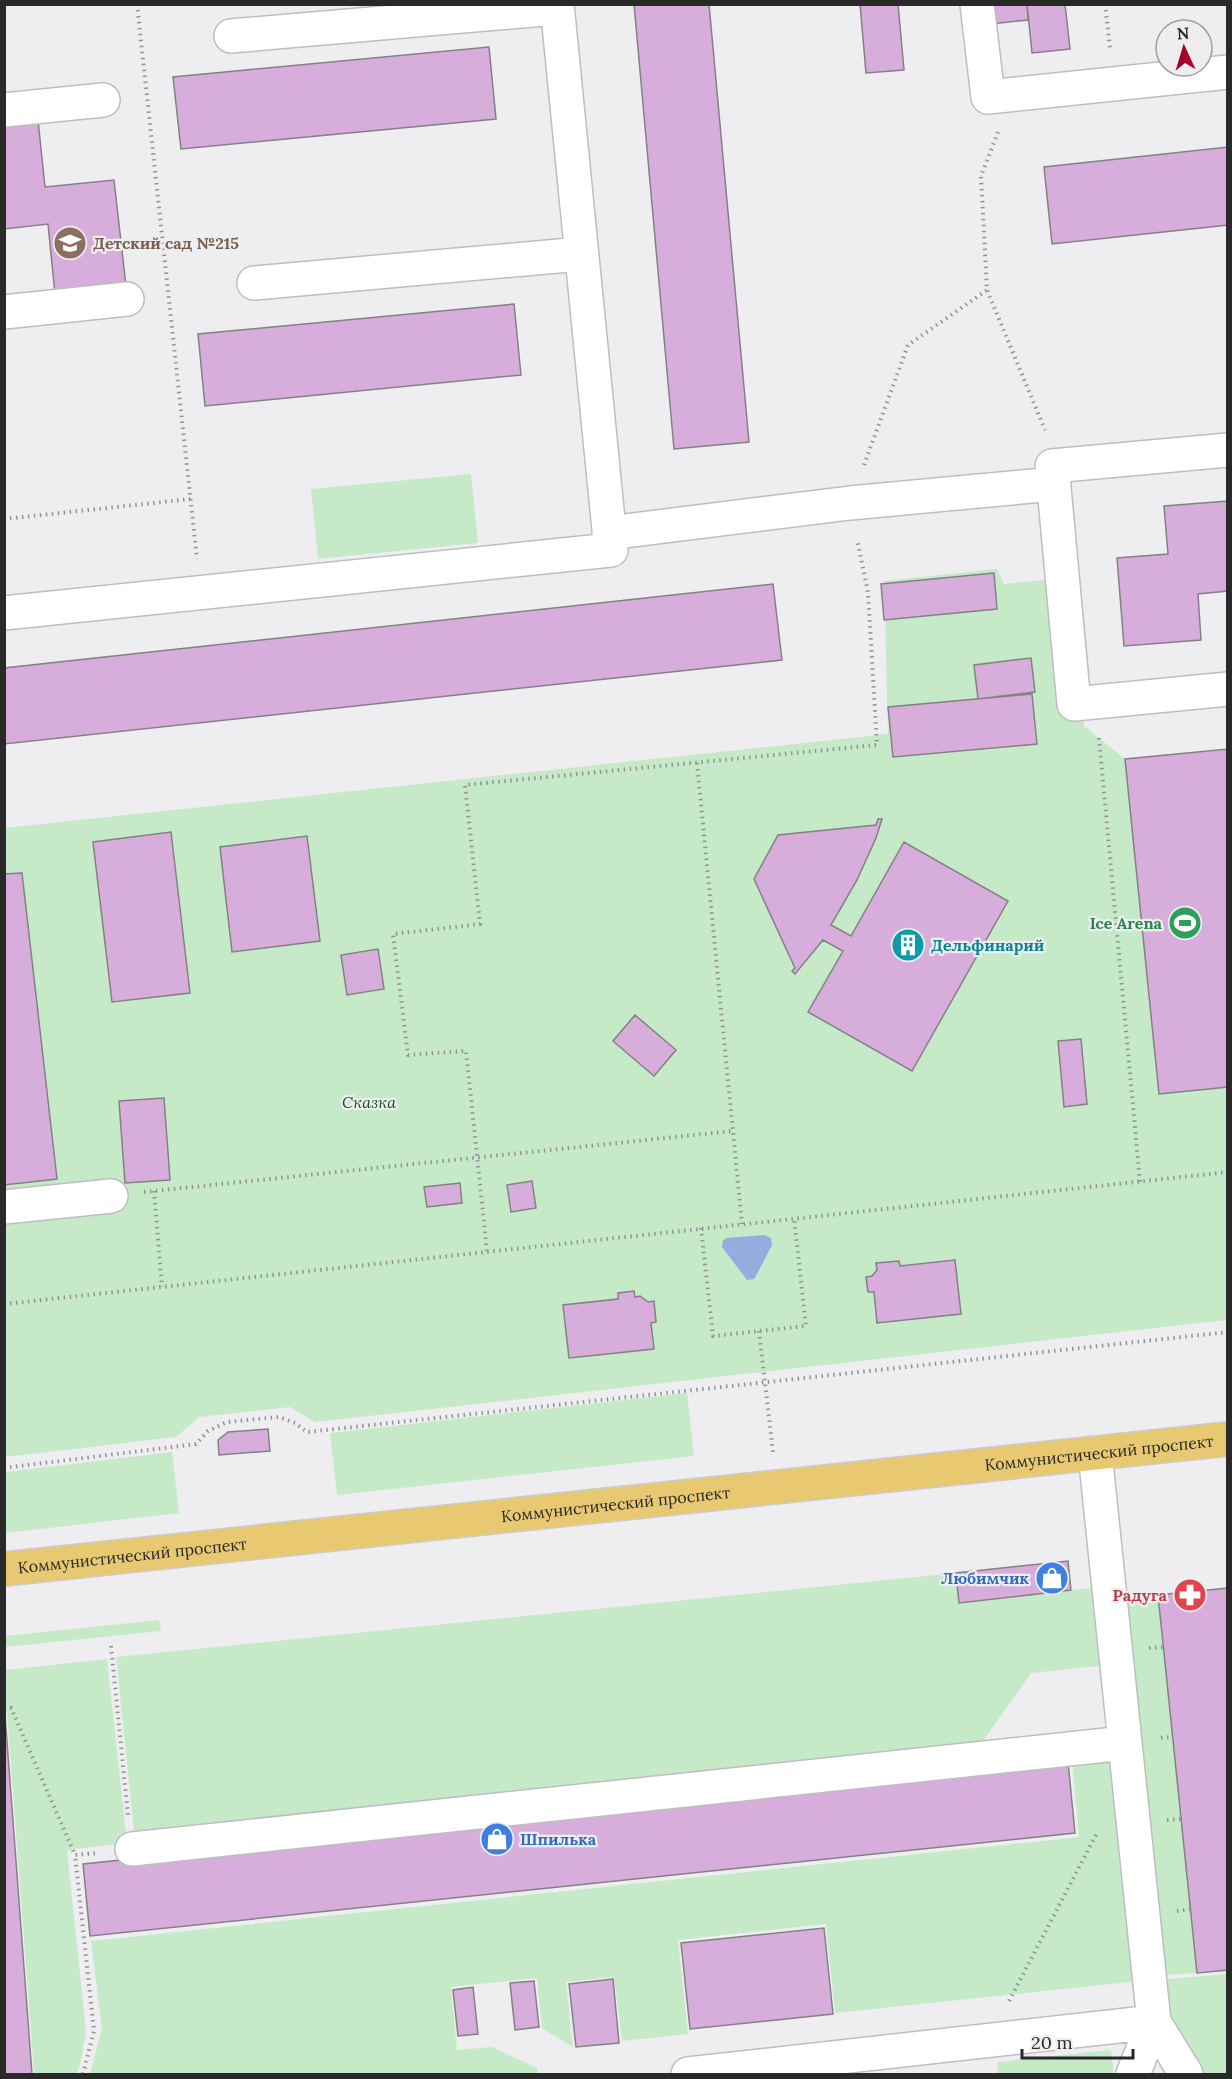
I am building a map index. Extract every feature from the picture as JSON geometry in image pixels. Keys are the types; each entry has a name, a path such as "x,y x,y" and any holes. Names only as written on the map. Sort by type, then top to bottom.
{"main road":[{"name":"Коммунистический проспект","path":"4,1569 1227,1439"}],"lane":[{"path":"977,4 988,97 1227,72"},
{"path":"4,613 611,550 557,6 231,36"},
{"path":"4,110 103,100"},
{"path":"254,283 581,254"},
{"path":"4,312 127,299"},
{"path":"609,533 850,503 1227,450"},
{"path":"1053,475 1074,704 1227,689"},
{"path":"4,1207 111,1196"},
{"path":"1095,1453 1154,2022 1185,2074"},
{"path":"132,1849 1125,1743"},
{"path":"688,2074 1154,2022"},
{"path":"1133,2074 1154,2022"}],"path":[{"path":"137,4 201,593"},
{"path":"1105,4 1114,84"},
{"path":"1012,95 981,176 987,290 1047,435 1053,475"},
{"path":"487,1251 466,1051 408,1055 393,934 480,924 465,785 877,745 868,592 850,503 908,345 987,290"},
{"path":"4,519 191,499"},
{"path":"1095,702 1140,1182"},
{"path":"697,763 742,1224"},
{"path":"111,1196 733,1131"},
{"path":"4,1304 1227,1172"},
{"path":"154,1191 162,1287"},
{"path":"701,1228 713,1336 806,1326 794,1218"},
{"path":"759,1331 777,1487"},
{"path":"4,1468 196,1444 208,1431 227,1422 279,1417 295,1423 307,1432 1227,1332"},
{"path":"4,1708 11,1708 75,1855"},
{"path":"989,2040 1095,1839 1098,1828"}],"green space":[{"path":"471,474 478,543 318,559 311,489"},
{"name":"Сказка","path":"997,569 1004,584 1066,578 1084,726 1125,759 1227,749 1227,1320 315,1422 290,1407 199,1417 176,1437 5,1457 4,828 888,734 884,581"},
{"path":"687,1393 694,1456 337,1495 330,1433"},
{"path":"172,1452 179,1513 5,1533 5,1472"},
{"path":"956,1573 960,1603 1099,1587 1108,1665 1031,1673 976,1751 135,1841 116,1657"},
{"path":"1158,1595 1197,1973 1150,1976 1110,1600"},
{"path":"159,1620 161,1631 5,1647 5,1636"},
{"path":"107,1659 127,1843 67,1850 86,2031 80,2066 76,2074 34,2074 7,1712 5,1712 5,1670"},
{"path":"1117,1759 1139,1981 835,2013 826,1924 678,1940 688,2034 622,2041 614,1977 566,1982 573,2047 542,2028 537,1978 451,1987 457,2050 492,2047 537,2068 538,2074 90,2074 102,2029 91,1941 1079,1837 1072,1762"},
{"path":"1227,1974 1227,2074 1195,2074 1160,2017 1157,1980"},
{"path":"1111,2050 1114,2074 997,2074 998,2062"}],"water":[{"path":"764,1235 771,1238 772,1245 754,1279 747,1280 722,1247 723,1240"}],"building":[{"path":"634,4 709,4 749,442 674,449"},
{"path":"860,4 898,4 904,70 866,73"},
{"path":"989,4 1027,4 1028,20 991,24"},
{"path":"1027,4 1065,4 1070,49 1032,53"},
{"path":"489,47 496,119 181,149 173,77"},
{"path":"38,120 45,187 114,180 126,286 55,294 48,224 4,229 4,123"},
{"path":"1228,147 1228,225 1052,244 1044,167"},
{"path":"514,304 521,375 205,406 198,334"},
{"path":"1228,501 1228,591 1198,594 1201,640 1124,646 1117,558 1168,554 1164,506"},
{"path":"994,573 997,609 884,620 881,584"},
{"path":"773,584 782,660 4,744 4,668"},
{"path":"1031,658 1035,692 978,699 974,665"},
{"path":"1032,694 1037,744 893,757 888,707"},
{"name":"Ice Arena","path":"1228,749 1228,1087 1159,1094 1125,759"},
{"name":"Дельфинарий","path":"878,819 882,819 876,838 857,880 831,925 851,936 904,842 1008,901 912,1071 808,1012 843,951 823,940 795,974 792,971 795,968 754,879 778,835 876,825"},
{"path":"171,832 190,993 112,1002 93,842"},
{"path":"307,836 320,941 232,952 220,847"},
{"path":"22,873 57,1179 4,1185 4,874"},
{"path":"378,949 384,989 347,995 341,955"},
{"path":"635,1015 676,1050 654,1076 613,1041"},
{"path":"1081,1039 1087,1104 1064,1107 1058,1041"},
{"path":"164,1098 170,1180 125,1183 119,1101"},
{"path":"532,1181 536,1208 511,1212 507,1185"},
{"path":"460,1183 462,1203 427,1207 424,1187"},
{"path":"955,1260 961,1314 877,1323 874,1292 868,1292 866,1277 872,1276 877,1270 876,1263 899,1261 900,1266"},
{"path":"634,1291 635,1297 640,1296 648,1302 654,1301 656,1322 651,1323 654,1349 569,1358 563,1305 618,1299 618,1293"},
{"path":"268,1429 270,1451 219,1455 218,1440 228,1432"},
{"path":"1068,1561 1071,1590 959,1603 956,1573"},
{"path":"1228,1588 1228,1970 1197,1973 1158,1595"},
{"path":"5,1715 32,2074 4,2074"},
{"path":"1068,1762 1075,1833 90,1936 83,1864"},
{"path":"824,1928 833,2014 690,2029 681,1943"},
{"path":"613,1979 619,2043 576,2047 569,1984"},
{"path":"534,1981 539,2027 515,2030 510,1983"},
{"path":"473,1987 478,2034 458,2036 453,1990"}],"place":[{"name":"Детский сад №215","path":"70,243"},
{"name":"Ice Arena","path":"1185,923"},
{"name":"Дельфинарий","path":"908,945"},
{"name":"Любимчик","path":"1052,1578"},
{"name":"Радуга","path":"1190,1595"},
{"name":"Шпилька","path":"497,1839"}]}
